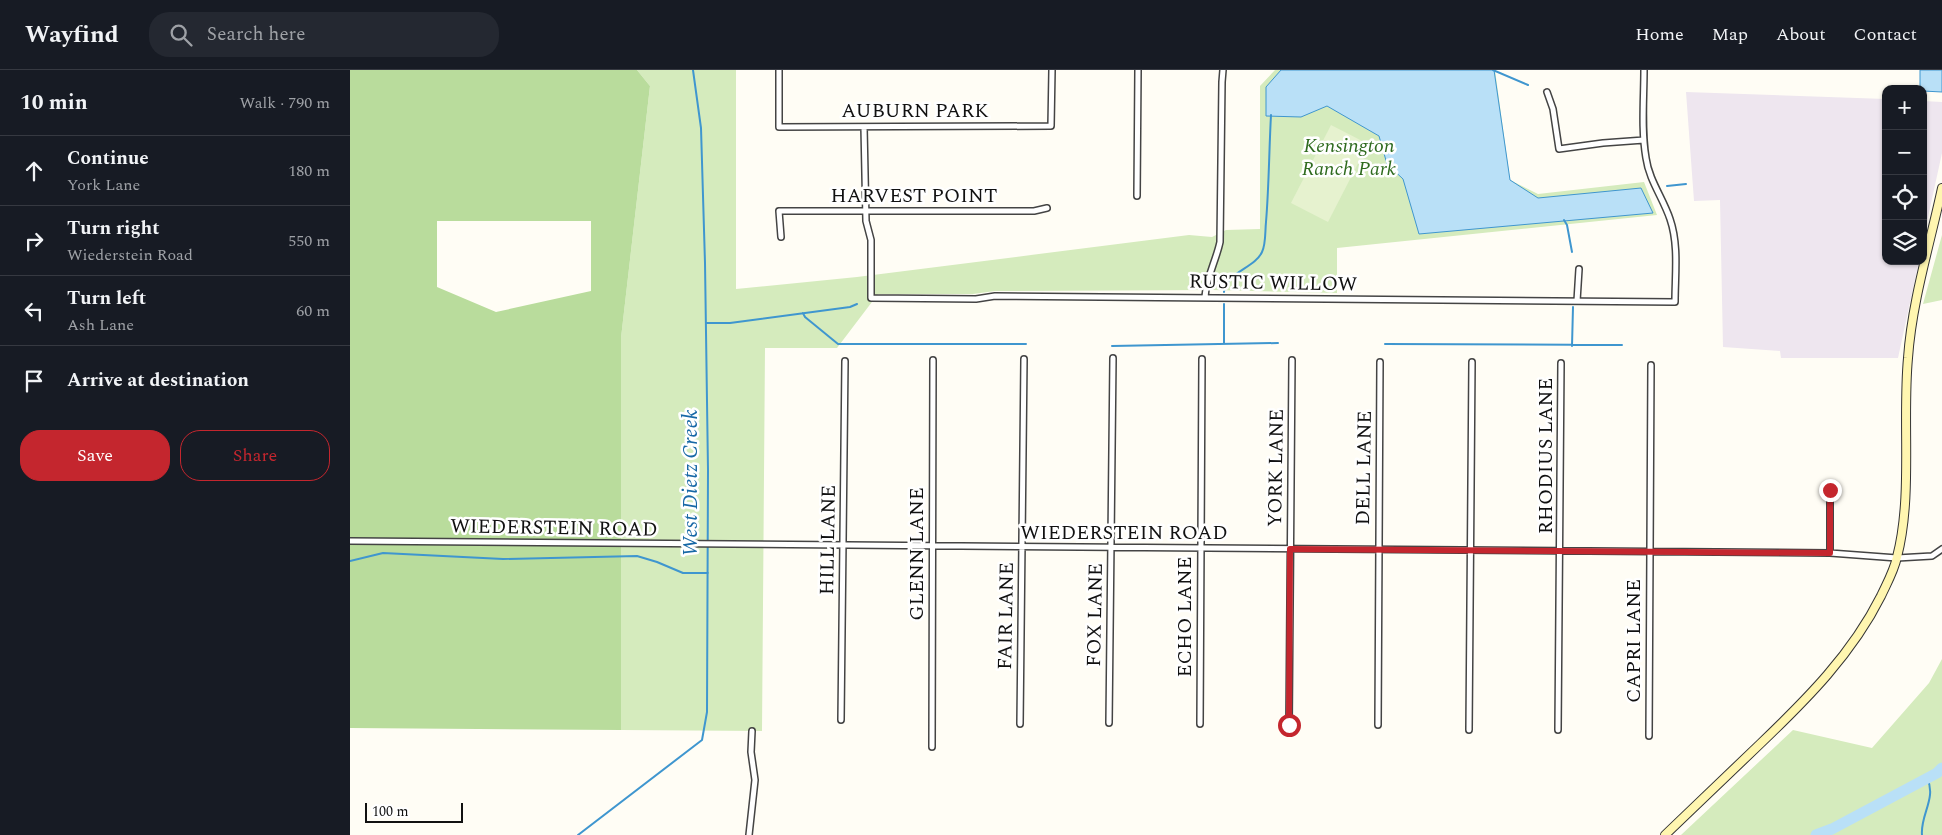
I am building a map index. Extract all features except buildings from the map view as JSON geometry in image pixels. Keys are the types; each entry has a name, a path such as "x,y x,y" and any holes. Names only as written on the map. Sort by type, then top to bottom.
{"main road":[{"path":"1665,835 1798,707 1827,676 1849,648 1872,613 1897,558 1905,499 1908,357 1914,314 1942,188"}],"street":[{"name":"AUBURN PARK","path":"779,70 780,127 1051,126 1052,70"},
{"path":"1137,196 1138,70"},
{"path":"1205,297 1206,283 1220,242 1223,70"},
{"path":"1548,92 1553,110 1558,148 1644,140 1644,70"},
{"path":"864,126 866,210"},
{"name":"RUSTIC WILLOW","path":"866,210 870,240 871,298 976,299 995,296 1205,297 1675,302 1676,253 1670,219 1649,172 1644,140"},
{"name":"HARVEST POINT","path":"781,237 780,211 1034,211 1048,208"},
{"path":"1577,301 1579,269"},
{"name":"FOX LANE","path":"1109,723 1113,358"},
{"name":"FAIR LANE","path":"1020,724 1024,359"},
{"name":"ECHO LANE","path":"1200,724 1202,359"},
{"name":"GLENN LANE","path":"932,747 933,360"},
{"name":"YORK LANE","path":"1289,725 1292,360"},
{"name":"HILL LANE","path":"841,720 844,361"},
{"name":"DELL LANE","path":"1378,725 1380,362"},
{"path":"1469,730 1472,362"},
{"name":"RHODIUS LANE","path":"1558,730 1561,363"},
{"name":"CAPRI LANE","path":"1649,736 1651,365"},
{"path":"1830,490 1830,553"},
{"name":"WIEDERSTEIN ROAD","path":"350,541 1830,553 1897,558 1932,556 1942,549"},
{"path":"749,835 755,780 751,752 752,731"}],"shaded area":[{"path":"1686,92 1882,99 1882,265 1918,265 1898,358 1781,358 1780,351 1723,347 1720,200 1694,201"},
{"path":"1927,101 1942,102 1942,153 1927,222"}],"green space":[{"path":"350,70 637,70 650,86 621,338 621,730 350,728","holes":["437,221 591,221 591,291 496,312 437,287"]},
{"name":"Kensington Ranch Park","path":"637,70 736,70 736,289 857,277 1189,235 1212,237 1226,230 1260,229 1260,86 1275,70 1495,70 1510,180 1538,194 1644,182 1657,215 1337,248 1337,293 1213,290 995,291 973,294 878,294 837,348 765,348 762,731 621,730 621,338 650,86"},
{"name":"Kensington Ranch Park","path":"1331,125 1368,144 1328,222 1291,203"},
{"path":"1942,235 1942,300 1923,304"},
{"path":"1942,659 1942,835 1681,835 1793,730 1872,748 1929,683"}],"water":[{"path":"1281,70 1494,70 1510,180 1538,198 1641,188 1653,213 1419,234 1403,179 1387,164 1379,136 1327,106 1301,117 1266,116 1266,87"},
{"path":"1920,70 1942,70 1942,92 1927,91 1927,85 1920,85"}],"waterway":[{"name":"West Dietz Creek","path":"578,835 702,740 707,712 708,470 705,263 701,128 693,70"},
{"path":"1493,70 1528,85"},
{"path":"1224,292 1229,280 1258,258 1263,249 1267,209 1271,115"},
{"path":"1667,186 1686,184"},
{"path":"1564,220 1567,225 1572,252"},
{"path":"707,323 730,323 850,307 857,304"},
{"path":"1224,304 1224,343"},
{"path":"1572,346 1573,307"},
{"path":"803,313 805,317 838,344 1026,344"},
{"path":"1112,346 1278,343"},
{"path":"1385,344 1622,345"},
{"path":"350,561 383,553 503,559 637,556 683,573 708,573"},
{"path":"1816,835 1832,829 1937,773 1942,768"},
{"path":"1922,835 1923,820 1930,793 1930,785 1927,778"}],"route":[{"path":"1289,725 1290,549 1830,553 1830,490"}]}
